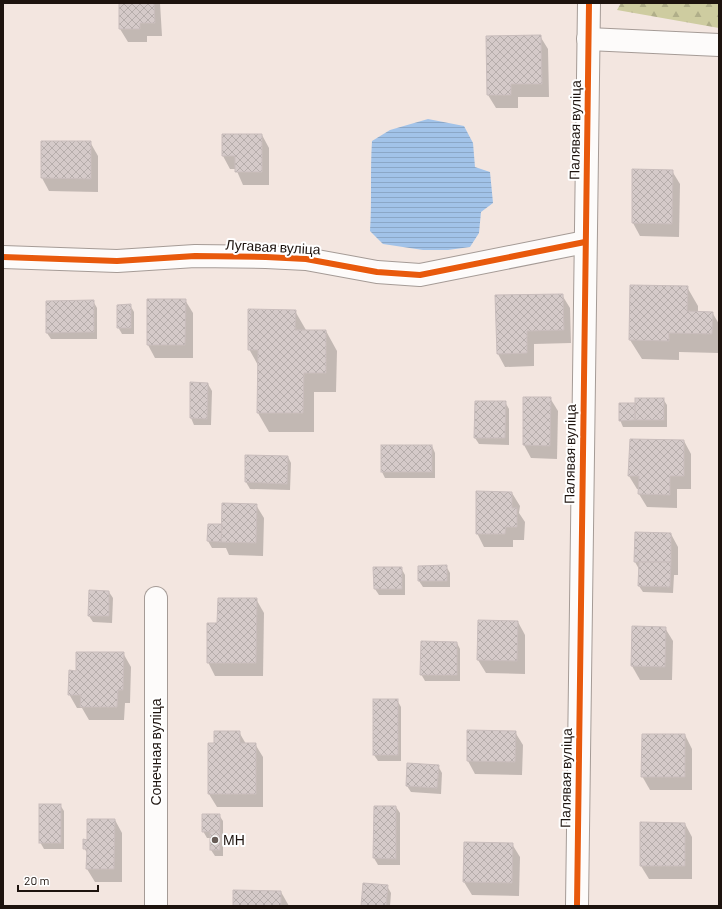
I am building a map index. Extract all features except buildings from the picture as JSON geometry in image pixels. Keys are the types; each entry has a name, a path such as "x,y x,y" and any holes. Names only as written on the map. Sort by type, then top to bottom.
{"street":[{"name":"Палявая вуліца","path":"577,906 589,3"},
{"path":"588,38 719,45"},
{"name":"Лугавая вуліца","path":"3,257 117,261 196,256 266,257 306,259 377,272 420,275 585,242"},
{"name":"Сонечная вуліца","path":"156,598 156,906"}],"green space":[{"path":"621,3 719,3 719,28 617,10"}],"water":[{"path":"428,119 464,126 473,143 475,167 490,172 493,203 481,212 479,233 470,247 448,250 423,250 383,244 370,231 372,141 390,130"}],"cycle path":[{"path":"577,906 589,3"},
{"path":"3,257 117,261 195,256 266,257 306,259 377,272 420,275 585,242"}],"place":[{"name":"МН","path":"215,840"}]}
